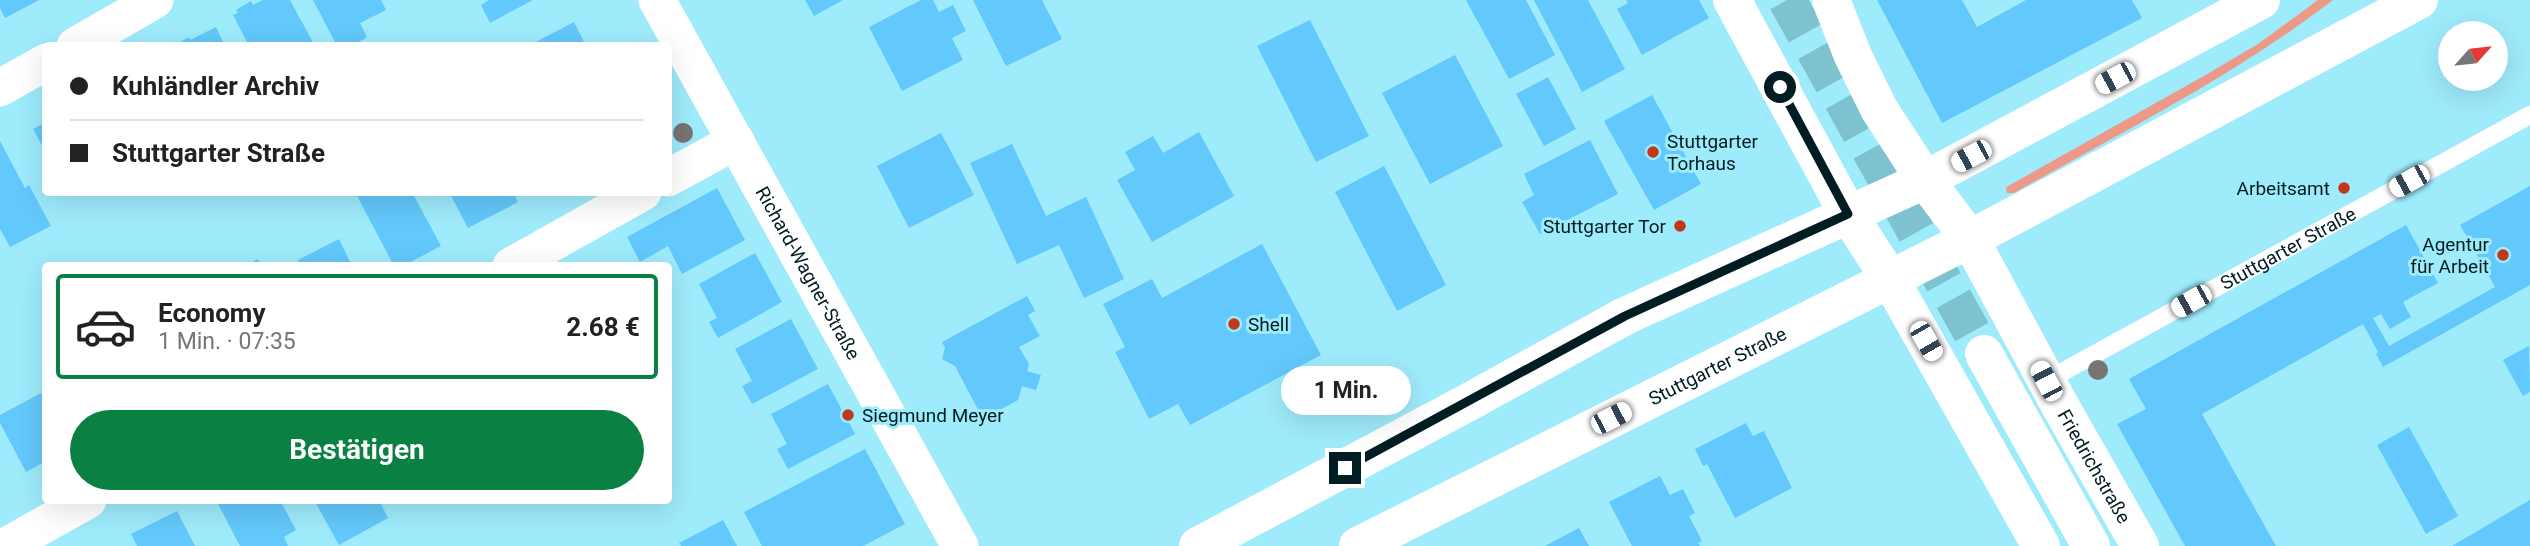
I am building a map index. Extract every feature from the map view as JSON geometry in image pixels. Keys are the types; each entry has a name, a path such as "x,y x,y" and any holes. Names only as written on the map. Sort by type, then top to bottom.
{"main road":[{"path":"1732,0 1848,214 1890,279 2041,546"},
{"path":"1831,0 1853,56 1879,108 1925,180 1970,239"},
{"path":"1198,546 1625,316 1925,180 2261,0"},
{"name":"Stuttgarter Straße","path":"1358,546 1970,239 2419,0"},
{"name":"Friedrichstraße","path":"1970,239 2046,381 2140,546"},
{"path":"1984,354 2091,546"}],"street":[{"path":"82,42 155,0"},
{"name":"Richard-Wagner-Straße","path":"657,0 960,546"},
{"path":"0,88 42,64"},
{"path":"672,176 736,141"},
{"path":"518,262 636,196"},
{"path":"6,546 81,504"}],"lane":[{"name":"Stuttgarter Straße","path":"2046,381 2530,115"}],"shaded area":[{"path":"2318,0 2333,0 2257,54 2217,78 2014,193 2007,193 2006,188 2010,185 2258,44"}],"building":[{"path":"0,0 39,0 5,18 0,8"},
{"path":"263,0 290,0 313,42 247,42 233,15 238,13 236,10 251,1 253,5"},
{"path":"313,0 381,0 386,10 360,23 367,37 359,42 335,42"},
{"path":"489,0 533,0 490,23 481,5"},
{"path":"805,0 843,0 814,16"},
{"path":"921,0 933,0 939,12 953,5 966,31 952,38 963,60 902,91 869,27"},
{"path":"973,0 1042,0 1062,39 1006,66"},
{"path":"1466,0 1526,0 1555,55 1509,79"},
{"path":"1534,0 1588,0 1625,69 1582,92"},
{"path":"1626,0 1699,0 1709,18 1642,55 1617,9 1628,3"},
{"path":"1877,0 1962,0 1977,27 2026,0 2132,0 2142,18 1942,123"},
{"path":"1310,20 1369,136 1316,162 1257,46"},
{"path":"574,22 584,42 536,42"},
{"path":"216,27 223,42 180,42 189,37 190,40"},
{"path":"1455,55 1503,146 1430,184 1382,93"},
{"path":"1548,77 1576,129 1544,146 1516,94"},
{"name":"Stuttgarter Torhaus","path":"1652,95 1701,184 1654,210 1604,121"},
{"path":"42,124 42,146 33,129"},
{"path":"1199,132 1234,196 1152,242 1117,180 1135,170 1125,152 1153,136 1163,153"},
{"path":"941,133 974,195 909,228 877,166"},
{"path":"1590,140 1618,194 1540,234 1522,202 1534,195 1524,174"},
{"path":"0,141 25,188 29,185 51,226 10,247 0,229"},
{"path":"1012,144 1046,216 1086,197 1124,279 1084,298 1059,245 1017,264 970,163"},
{"path":"1384,166 1446,285 1397,311 1335,192"},
{"path":"2530,186 2530,285 2383,367 2363,324 2202,414 2276,546 2185,546 2117,424 2146,409 2129,379 2406,225 2438,283 2403,302 2411,317 2390,329 2381,314 2373,318 2389,346 2495,287 2460,225"},
{"path":"717,188 745,240 682,274 668,246 640,262 627,237"},
{"path":"357,196 414,196 441,246 411,262 392,262"},
{"path":"451,196 515,196 518,202 468,228"},
{"path":"339,239 350,262 299,262 298,260"},
{"name":"Shell","path":"1262,244 1321,355 1190,425 1178,404 1149,419 1115,352 1125,347 1103,304 1152,279 1162,298"},
{"path":"755,253 782,302 718,338 709,322 717,318 699,284"},
{"path":"1027,296 1035,311 1028,315 1040,336 1019,347 1029,364 1027,371 1041,375 1036,390 1022,386 1018,400 983,419 955,366 942,359 945,348 942,342"},
{"path":"791,319 818,369 752,404 742,386 752,381 735,349"},
{"path":"2529,346 2530,392 2523,396 2503,360"},
{"path":"828,384 855,434 788,469 777,449 787,444 771,414"},
{"path":"41,393 42,463 26,472 0,423 0,415"},
{"path":"1746,423 1753,436 1764,431 1792,488 1735,518 1707,464 1703,466 1695,449"},
{"path":"2409,427 2458,516 2426,534 2377,445"},
{"path":"865,449 905,524 863,546 762,546 744,512"},
{"path":"1660,476 1670,495 1683,489 1695,513 1689,516 1702,541 1698,543 1700,546 1632,546 1609,502"},
{"path":"2530,500 2530,546 2452,546"},
{"path":"218,504 282,504 296,530 284,537 288,546 240,546"},
{"path":"316,504 381,504 388,518 339,545"},
{"path":"177,511 195,546 137,546 131,534"},
{"path":"723,520 737,546 681,546 679,543"},
{"path":"1579,528 1589,546 1545,546"}],"tunnel":[{"path":"1787,0 1984,354"}],"place":[{"name":"Stuttgarter Torhaus","path":"1653,152"},
{"name":"Arbeitsamt","path":"2344,188"},
{"name":"Stuttgarter Tor","path":"1680,226"},
{"name":"Agentur für Arbeit","path":"2503,255"},
{"name":"Shell","path":"1234,324"},
{"name":"Siegmund Meyer","path":"848,415"}],"route":[{"path":"1345,468 1625,316 1848,214 1780,87"}]}
